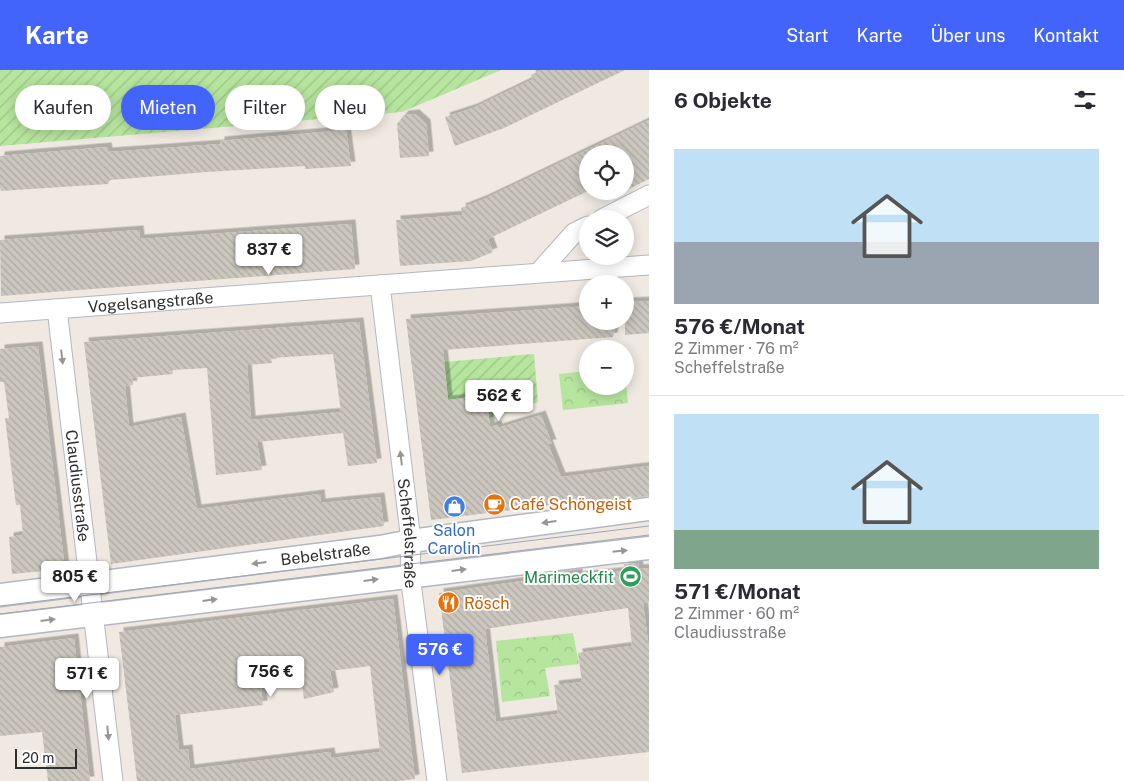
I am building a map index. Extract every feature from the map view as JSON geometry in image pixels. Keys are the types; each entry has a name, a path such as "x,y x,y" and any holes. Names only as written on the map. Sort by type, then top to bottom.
{"street":[{"path":"620,210 649,195"},
{"path":"540,271 574,233 579,230"},
{"name":"Vogelsangstraße","path":"0,313 380,285 540,271 649,265"},
{"name":"Scheffelstraße","path":"380,285 411,541 410,575 437,781"},
{"name":"Claudiusstraße","path":"57,309 89,585 95,615 113,781"},
{"name":"Bebelstraße","path":"0,595 380,547 411,541 649,510"},
{"name":"Bebelstraße","path":"0,626 410,575 649,548"}],"green space":[{"path":"0,70 501,70 402,112 385,113 385,85 315,85 315,119 305,120 305,85 225,85 225,127 215,128 215,85 121,85 121,130 189,130 0,146"},
{"path":"534,354 538,402 489,418 486,395 448,401 444,362"},
{"path":"579,372 579,395 627,395 628,403 563,410 559,374"},
{"path":"573,633 579,664 545,668 550,696 502,702 496,641"}],"building":[{"path":"541,70 625,70 504,128 455,146 445,117 473,108 533,79 531,75"},
{"path":"415,114 426,124 429,156 400,158 397,124 404,115"},
{"path":"649,120 649,179 634,186 634,145 597,145"},
{"path":"346,130 351,166 305,169 305,166 207,172 110,180 108,184 1,191 0,188 0,156 107,147 108,152 220,144 220,141"},
{"path":"579,154 579,195 488,239 493,252 471,261 400,266 396,220 463,215 461,208"},
{"path":"351,224 355,269 1,296 0,240 139,230 140,239"},
{"path":"649,301 649,333 625,335 625,330 634,330 634,302"},
{"path":"579,307 579,330 614,330 613,337 443,350 448,400 486,395 490,427 497,425 498,428 541,415 552,444 548,444 561,477 649,466 649,496 584,505 583,501 431,520 406,319"},
{"path":"359,322 377,463 348,466 343,433 257,442 262,470 216,475 207,368 172,370 173,374 132,378 133,385 125,386 129,427 181,417 197,509 320,494 321,503 380,497 384,526 111,564 84,342","holes":["333,354 341,412 251,420 247,365 272,363 271,358"]},
{"path":"38,346 65,569 12,574 9,537 23,535 20,505 16,505 5,418 9,418 4,382 0,382 0,349"},
{"path":"638,563 639,569 649,568 649,602 643,603 649,649 649,752 462,773 439,593 578,573 578,576 625,571 624,564","holes":["628,608 632,646 578,653 582,682 554,685 558,714 496,722 485,629"]},
{"path":"393,599 415,779 399,781 137,781 119,632","holes":["298,658 304,699 334,692 330,671 370,666 380,752 331,758 330,752 190,769 188,749 179,750 175,715 263,705 258,662"]},
{"path":"74,638 90,781 48,781 42,732 0,736 0,647"}],"tram line":[{"path":"0,606 649,526"},
{"path":"0,614 649,535"}],"place":[{"name":"Café Schöngeist","path":"494,504"},
{"name":"Salon Carolin","path":"454,506"},
{"name":"Marimeckfit","path":"630,577"},
{"name":"Rösch","path":"448,603"}]}
